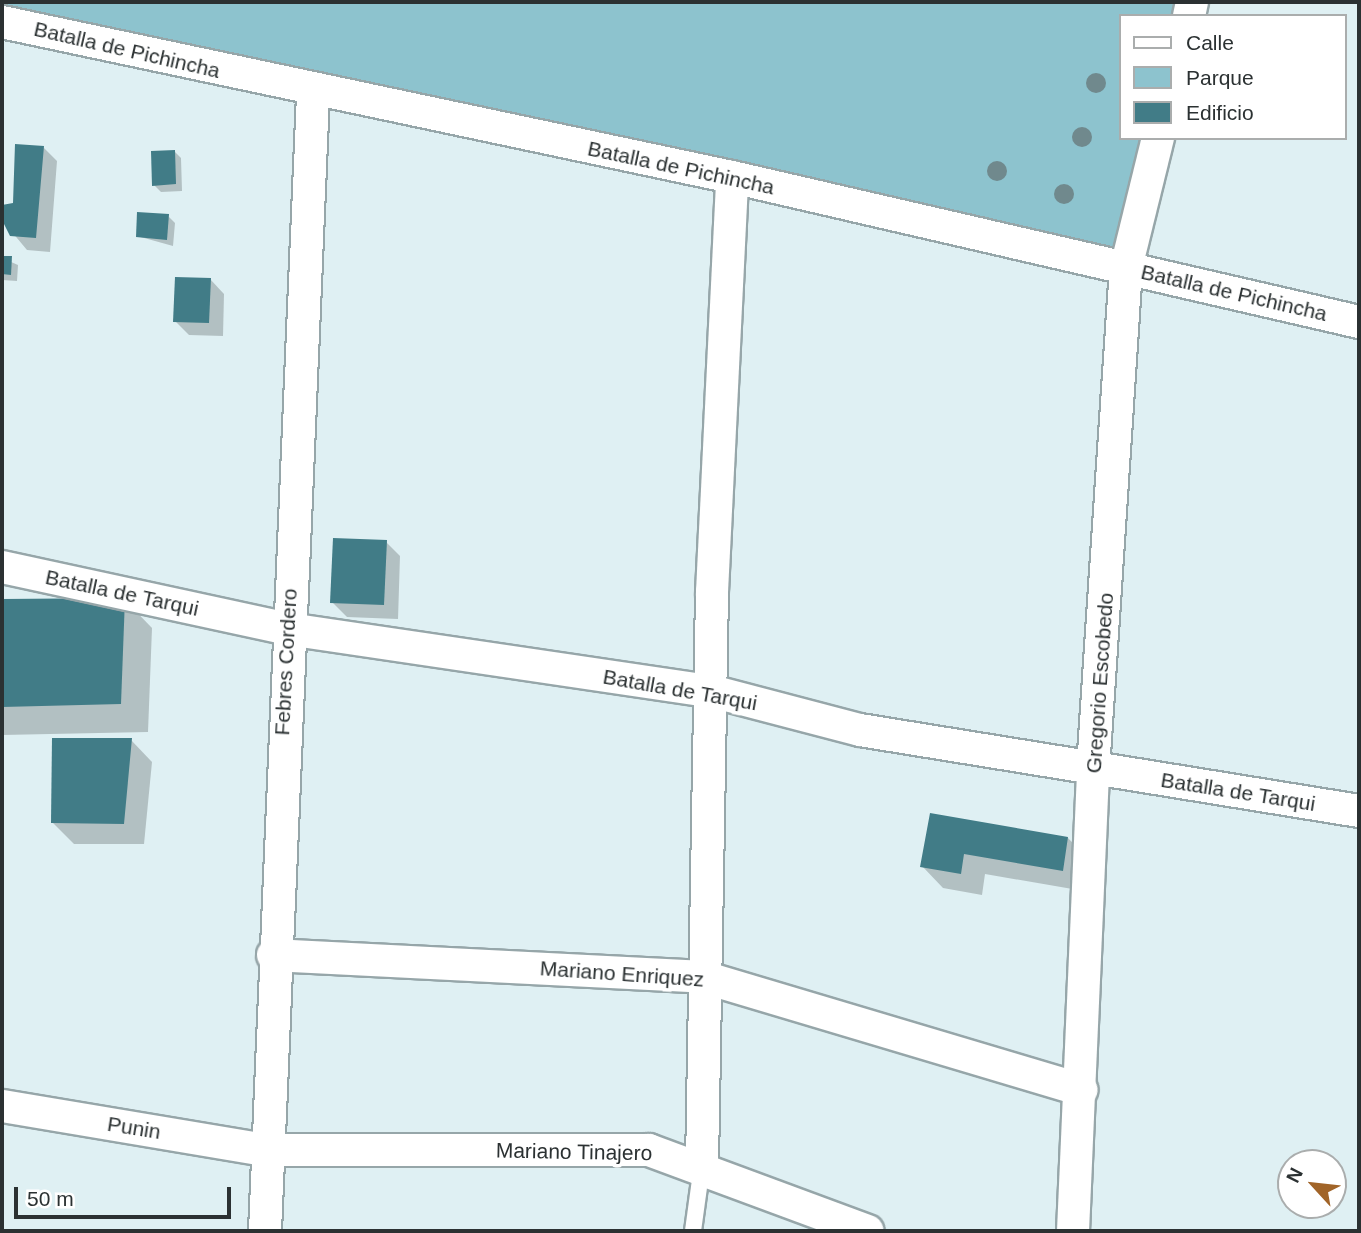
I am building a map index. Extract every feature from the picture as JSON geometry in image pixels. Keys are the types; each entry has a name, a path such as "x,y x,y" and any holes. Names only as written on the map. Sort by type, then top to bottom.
{"street":[{"name":"Batalla de Pichincha","path":"2,22 313,93 732,177 1359,322"},
{"name":"Febres Cordero","path":"265,1231 273,955 313,93"},
{"name":"Gregorio Escobedo","path":"1073,1231 1093,769 1126,268 1158,140"},
{"path":"702,1165 703,977 715,692 712,592 732,177"},
{"name":"Batalla de Tarqui","path":"2,567 288,629 715,692 860,730 1359,811"},
{"name":"Mariano Enriquez","path":"273,955 703,977 1081,1090"},
{"name":"Punin","path":"2,1105 266,1150"},
{"name":"Mariano Tinajero","path":"266,1150 649,1150 702,1165 868,1231"}],"lane":[{"path":"693,1231 702,1165"}],"green space":[{"path":"2,2 1195,2 1192,14 1120,14 1120,140 1157,140 1123,271 2,22"}],"building":[{"path":"15,144 44,146 36,238 10,236 2,220 2,205 13,203"},
{"path":"175,150 176,184 152,186 151,151"},
{"path":"137,212 169,214 167,240 136,237"},
{"path":"2,256 12,256 11,275 2,274"},
{"path":"175,277 211,278 209,323 173,322"},
{"path":"333,538 387,540 384,605 330,603"},
{"path":"125,598 121,704 2,707 2,599"},
{"path":"52,738 132,738 124,824 51,823"},
{"path":"930,813 1068,837 1063,871 964,854 961,874 920,867"}]}
